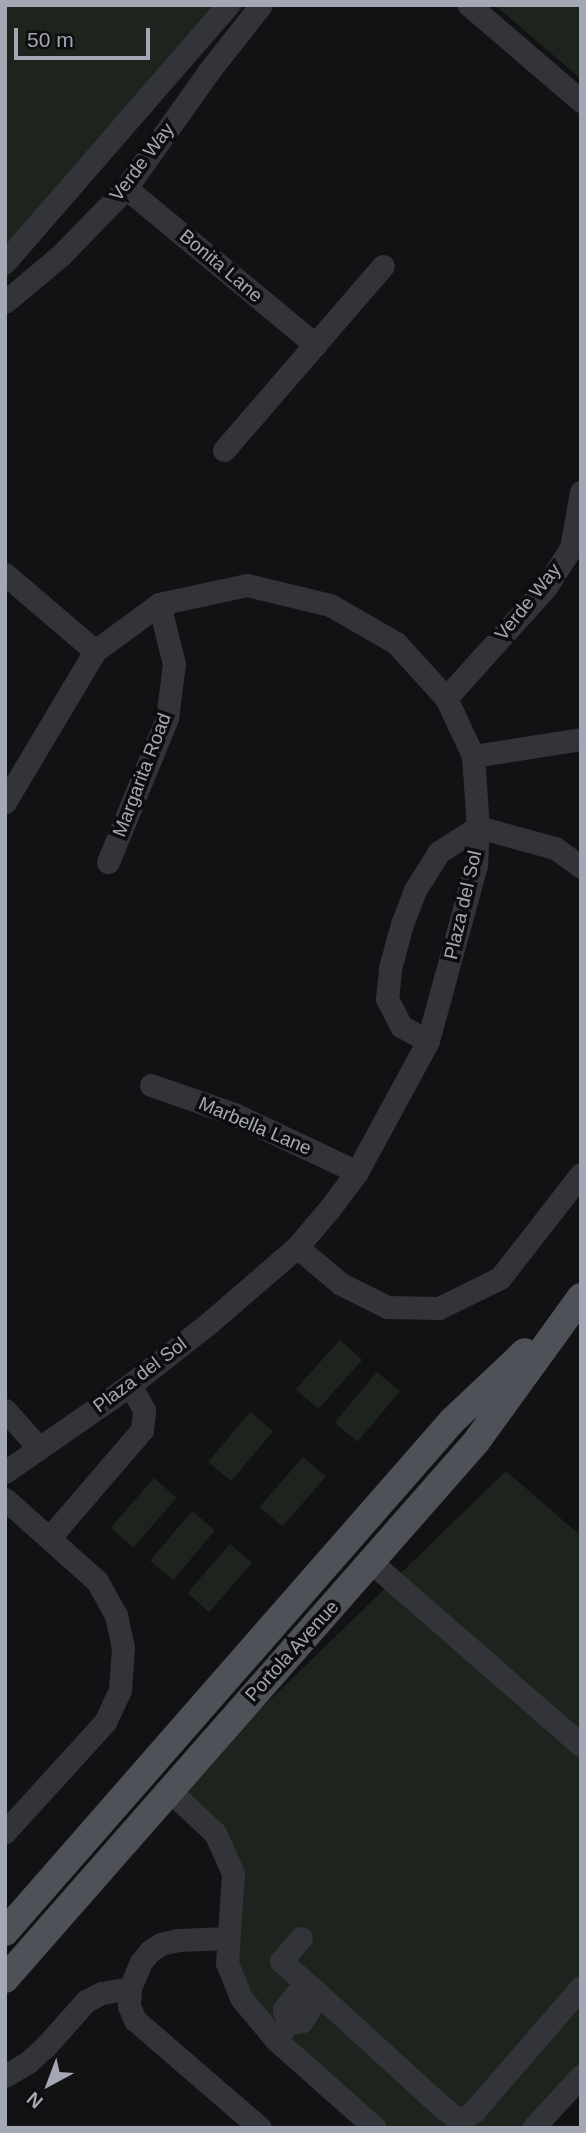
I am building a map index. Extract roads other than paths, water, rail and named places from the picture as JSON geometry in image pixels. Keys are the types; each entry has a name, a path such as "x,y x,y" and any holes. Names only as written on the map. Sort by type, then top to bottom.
{"main road":[{"name":"Portola Avenue","path":"5,1979 476,1443 573,1306"},
{"name":"Portola Avenue","path":"5,1932 452,1421 573,1306"},
{"path":"169,1790 165,1775 237,1686 244,1660"}],"street":[{"path":"5,262 228,5"},
{"name":"Verde Way","path":"5,302 61,255 126,188 209,71 261,5"},
{"path":"469,5 581,101"},
{"name":"Bonita Lane","path":"126,188 316,345"},
{"path":"224,450 383,266"},
{"name":"Verde Way","path":"446,698 546,587 571,548 581,492"},
{"path":"5,574 96,651"},
{"name":"Plaza del Sol","path":"5,802 96,651 159,604 247,585 330,605 396,643 446,698 473,757 478,827 476,864 428,1041 357,1172 297,1247 130,1385 5,1472"},
{"name":"Margarita Road","path":"108,862 167,719 174,664 159,604"},
{"path":"473,757 581,740"},
{"path":"428,1041 401,1026 387,999 390,968 401,924 439,852 478,827 555,848 581,867"},
{"name":"Marbella Lane","path":"151,1085 234,1114 357,1172"},
{"path":"297,1247 341,1284 387,1307 439,1308 500,1278 581,1174"},
{"path":"50,1538 142,1430 144,1410 130,1385"},
{"path":"5,1410 38,1448"},
{"path":"5,1499 82,1565 106,1592 122,1634 120,1690 105,1722 5,1832"},
{"path":"371,1562 581,1745"},
{"path":"169,1790 215,1833 233,1873 226,1963 241,1998 282,2032 375,2128"},
{"path":"227,1937 161,1944 141,1962 130,1988 129,2006 135,2020 260,2128"},
{"path":"301,1938 281,1961 311,1993 455,2117 464,2118 474,2110 581,1987"},
{"path":"5,2076 45,2048 86,2001 103,1993 130,1988"},
{"path":"282,2032 302,2021 310,2008 311,1993"},
{"path":"533,2128 581,2076"}]}
